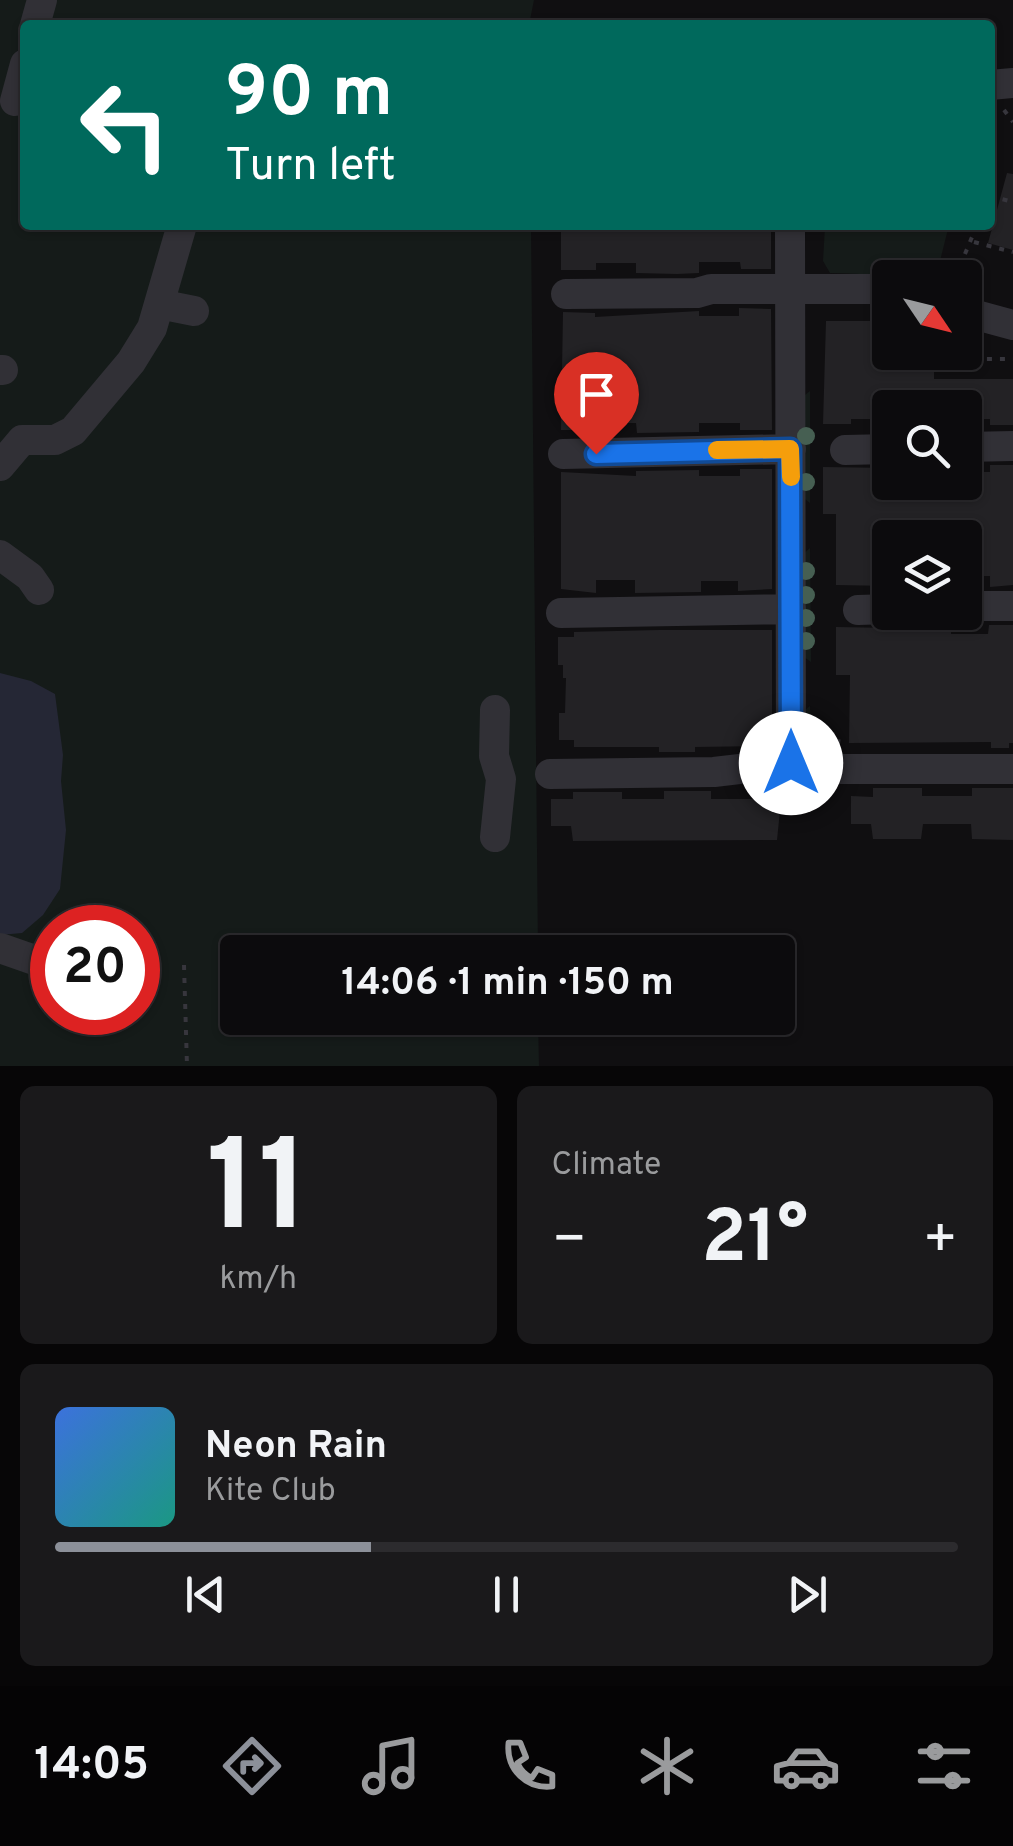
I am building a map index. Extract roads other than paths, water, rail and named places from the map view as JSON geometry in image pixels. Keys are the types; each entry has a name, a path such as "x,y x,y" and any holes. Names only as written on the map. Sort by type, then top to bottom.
{"lane":[{"path":"15,101 20,82"},
{"path":"0,466 22,440 61,438 88,417 147,339 181,230"},
{"path":"790,230 791,763"},
{"path":"566,294 872,289"},
{"path":"159,304 194,311"},
{"path":"982,317 1013,325"},
{"path":"982,446 1013,446"},
{"path":"564,454 790,449"},
{"path":"845,450 872,450"},
{"path":"0,555 30,577 40,590"},
{"path":"982,606 1013,606"},
{"path":"561,613 791,609"},
{"path":"858,610 872,610"},
{"path":"495,710 494,756 501,779 495,837"},
{"path":"550,774 709,772 791,763 829,769 1013,770"},
{"path":"0,948 30,959"}],"water":[{"path":"0,673 31,681 55,694 63,755 61,781 66,830 60,889 50,905 30,905 30,926 22,933 0,935"}]}
